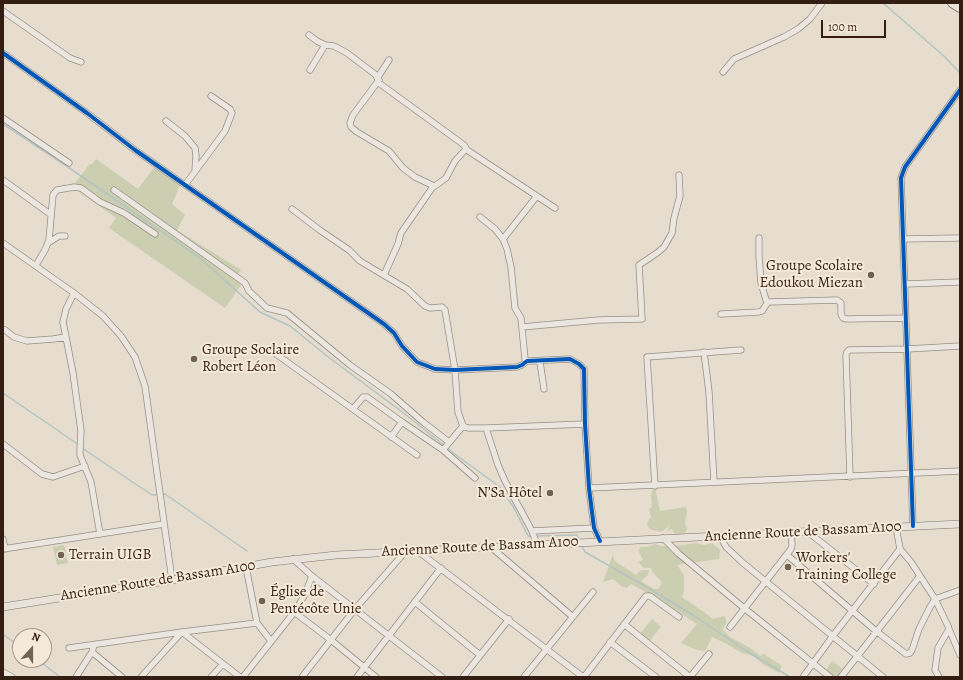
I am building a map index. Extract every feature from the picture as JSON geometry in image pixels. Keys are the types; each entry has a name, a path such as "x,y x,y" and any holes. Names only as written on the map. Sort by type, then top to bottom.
{"highway":[{"path":"952,3 960,8"}],"main road":[{"name":"Ancienne Route de Bassam A100","path":"3,607 293,559 358,554 960,524"}],"street":[{"path":"723,72 734,59 784,37 798,29 810,19 822,3"},
{"path":"3,11 70,58 82,62"},
{"path":"309,35 324,45 334,46 347,53 378,78 379,83 464,145 466,149 555,208"},
{"path":"310,70 324,45"},
{"path":"3,53 185,185 384,324 417,362 435,369 455,370 517,367 527,361 540,362 570,360 583,367 589,488 594,528 600,542"},
{"path":"389,60 353,115 350,123 351,127 389,152 403,168 415,177 434,186"},
{"path":"913,526 908,349 902,239 902,173 960,90"},
{"path":"185,185 195,171 201,166 225,131 232,113 230,109 211,96"},
{"path":"3,118 69,163"},
{"path":"166,121 185,136 195,148 195,171"},
{"path":"384,274 401,233 434,186 446,178 455,161 466,149"},
{"path":"522,327 598,320 642,318 639,265 664,247 672,233 674,218 680,196 679,175"},
{"path":"3,180 50,214"},
{"path":"36,265 48,243 53,195 57,190 78,187 81,188 104,204 124,213 154,234"},
{"path":"114,190 245,283 249,290 267,308 287,313 350,365 391,394 449,442"},
{"path":"503,240 537,196"},
{"path":"292,210 349,250 360,261 407,289 425,306 430,308 442,307 445,310 455,370 458,412 463,426"},
{"path":"480,217 495,229 508,249 511,267 512,293 515,308 521,318 525,359 527,361"},
{"path":"48,243 59,236 65,236"},
{"path":"760,238 759,256 761,283 768,302"},
{"path":"902,239 960,238"},
{"path":"3,243 36,265 103,316 121,336 134,357 145,386 172,580"},
{"path":"904,284 960,282"},
{"path":"74,293 64,315 63,322 82,432 80,454 91,482 100,534"},
{"path":"768,302 836,300 841,303 841,314 843,318 846,319 906,318"},
{"path":"721,314 759,312 762,311 768,302"},
{"path":"5,330 14,337 27,341 66,337"},
{"path":"850,477 847,352 850,350 960,346"},
{"path":"655,486 647,357 742,350"},
{"path":"704,352 707,370 714,482"},
{"path":"276,354 417,455"},
{"path":"540,362 544,389"},
{"path":"352,409 362,397 366,397 443,450 475,478"},
{"path":"391,437 402,422"},
{"path":"463,426 468,428 486,428 585,424"},
{"path":"443,450 463,426"},
{"path":"486,428 504,481 532,531 537,546"},
{"path":"3,444 42,474 53,477 85,466"},
{"path":"589,488 960,471"},
{"path":"3,539 4,549 164,524"},
{"path":"896,527 900,549 936,599 960,655"},
{"path":"532,531 594,528"},
{"path":"730,627 787,555 792,545 791,532"},
{"path":"808,532 874,584"},
{"path":"720,536 732,554 883,677"},
{"path":"663,538 679,554 830,677"},
{"path":"492,548 574,616"},
{"path":"803,677 900,549"},
{"path":"302,677 355,609 405,552"},
{"path":"419,552 509,619 583,677 648,595 679,617"},
{"path":"787,555 876,631 906,654 910,653 912,650 924,619 936,599 960,590"},
{"path":"293,559 312,576 442,677"},
{"path":"246,567 257,623 271,641"},
{"path":"357,677 441,568"},
{"path":"243,677 294,612 305,594 312,576"},
{"path":"841,677 920,576"},
{"path":"524,677 593,592"},
{"path":"415,602 480,656"},
{"path":"294,612 376,677"},
{"path":"463,677 509,619"},
{"path":"69,648 257,623"},
{"path":"624,624 690,677 709,654"},
{"path":"939,677 935,670 938,648 949,629"},
{"path":"182,632 240,677"},
{"path":"141,677 182,632"},
{"path":"610,642 656,677"},
{"path":"76,677 92,652 94,645"},
{"path":"92,652 122,677"},
{"path":"211,677 223,664"},
{"path":"3,672 12,677"}],"green space":[{"path":"96,159 138,189 155,166 180,185 172,204 185,215 177,230 241,270 235,279 241,285 225,308 109,228 116,218 72,187 89,165"},
{"path":"655,488 660,511 686,507 687,512 685,523 687,529 685,533 675,535 672,529 668,531 670,520 668,527 661,532 650,529 647,525 649,519 651,518 649,509 652,507 651,495 653,489"},
{"path":"697,543 704,545 712,543 720,550 719,559 677,565 684,575 684,591 682,597 712,619 724,616 726,619 726,624 722,629 730,637 752,649 760,656 764,654 782,666 779,673 763,664 753,656 742,653 712,637 705,651 697,650 681,643 697,624 631,584 627,588 621,586 613,579 603,582 613,554 614,560 636,575 641,570 649,570 648,575 641,581 654,589 658,589 662,583 653,573 651,568 644,568 638,562 643,560 638,550 641,547 647,547 655,544 661,546 675,546"},
{"name":"Terrain UIGB","path":"64,545 68,563 57,565 53,547"},
{"path":"652,619 661,627 648,643 639,635"},
{"path":"832,661 846,671 841,677 834,677 826,671"}],"waterway":[{"path":"883,3 945,57 960,73"},
{"path":"3,124 200,258 260,312 290,326 452,452 500,487 514,508 528,536 531,536"},
{"path":"3,393 79,445"},
{"path":"82,448 152,495 165,494 247,551"},
{"path":"535,536 577,535 580,540"},
{"path":"582,546 585,552 693,615 745,650 790,677"},
{"path":"3,634 12,641"},
{"path":"48,668 60,677"}],"cycle path":[{"path":"3,53 87,113 135,150 384,324 394,333 402,346 417,362 435,369 455,370 517,367 527,361 570,359 579,364 584,369 585,424 589,488 594,528 600,541"},
{"path":"913,526 901,178 905,167 960,90"}],"place":[{"name":"Groupe Scolaire Edoukou Miezan","path":"871,275"},
{"name":"Groupe Soclaire Robert Léon","path":"194,359"},
{"name":"N’Sa Hôtel","path":"550,493"},
{"name":"Terrain UIGB","path":"61,555"},
{"name":"Workers' Training College","path":"788,567"},
{"name":"Église de Pentécôte Unie","path":"262,601"}]}
